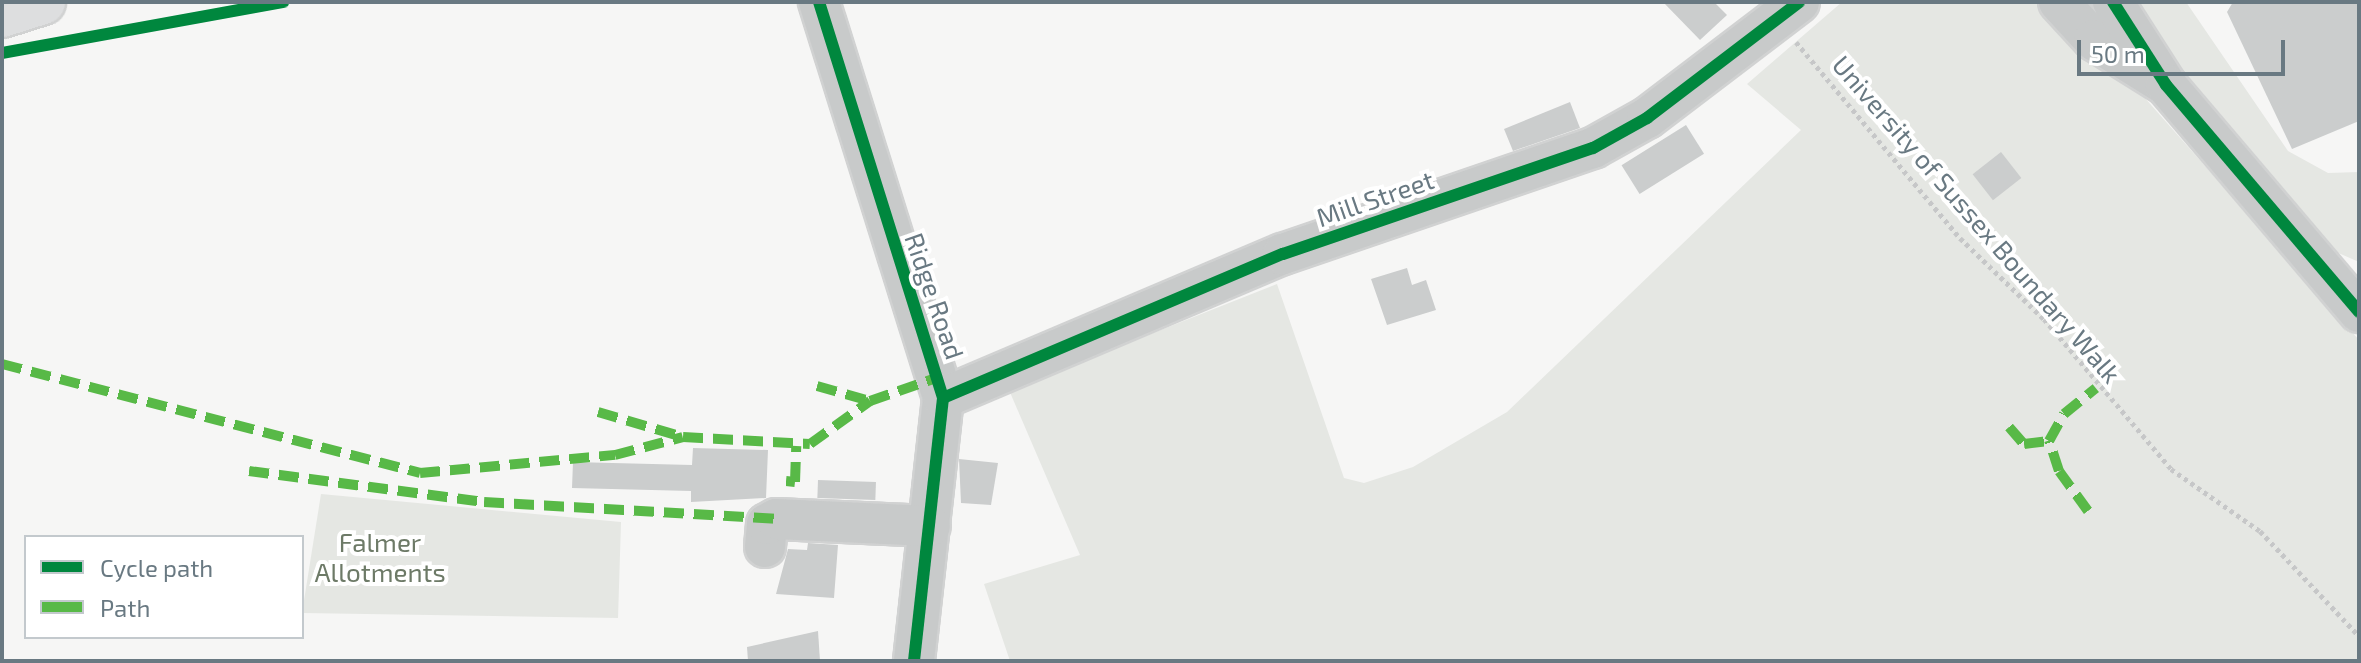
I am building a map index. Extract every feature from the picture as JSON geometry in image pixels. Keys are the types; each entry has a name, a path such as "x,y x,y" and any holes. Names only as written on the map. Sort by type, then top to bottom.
{"highway":[{"path":"2,15 43,2"}],"street":[{"name":"Ridge Road","path":"819,2 943,398 914,661"},
{"path":"2059,2 2105,49 2166,85"},
{"path":"2113,2 2166,85 2358,309"},
{"name":"Mill Street","path":"943,398 1296,249 1593,148 1647,118 1777,8"},
{"path":"765,547 767,524 776,519 930,526"}],"green space":[{"path":"1842,2 2060,2 2359,340 2359,661 1010,661 984,584 1080,555 1009,390 1277,284 1344,478 1364,483 1413,467 1507,412 1801,130 1747,84"},
{"path":"2121,2 2186,2 2288,151 2328,173 2359,172 2359,262 2327,248"},
{"name":"Falmer Allotments","path":"321,494 621,522 618,618 304,613"}],"building":[{"path":"1663,2 1714,2 1727,15 1700,40"},
{"path":"2233,2 2359,2 2359,121 2292,149 2227,12"},
{"path":"1570,102 1580,128 1513,151 1504,129"},
{"path":"1686,125 1704,154 1640,194 1622,165"},
{"path":"2001,152 2021,178 1993,200 1973,174"},
{"path":"1407,268 1412,285 1426,280 1436,310 1387,325 1371,279"},
{"path":"693,448 768,450 766,498 691,502 691,491 572,488 573,462 692,465"},
{"path":"959,459 998,463 991,505 961,503"},
{"path":"818,480 876,482 875,500 817,498"},
{"path":"808,543 838,545 834,598 776,594 788,549 807,550"},
{"path":"818,631 820,661 748,661 747,647"}],"marked path":[{"path":"2,364 420,473 615,455 683,437 810,444 870,401 939,377"},
{"path":"817,386 870,401"},
{"path":"2088,511 2059,471 2049,441 2064,414 2096,388"},
{"path":"598,412 683,437"},
{"path":"2009,427 2024,444 2049,441"},
{"path":"786,481 795,482 796,446"},
{"path":"249,471 484,502 776,519"}],"cycle path":[{"path":"2,53 283,2"},
{"path":"819,2 943,398 914,661"},
{"path":"943,398 1283,254 1593,148 1647,118 1799,2"},
{"path":"2113,2 2166,85 2359,312"}]}
